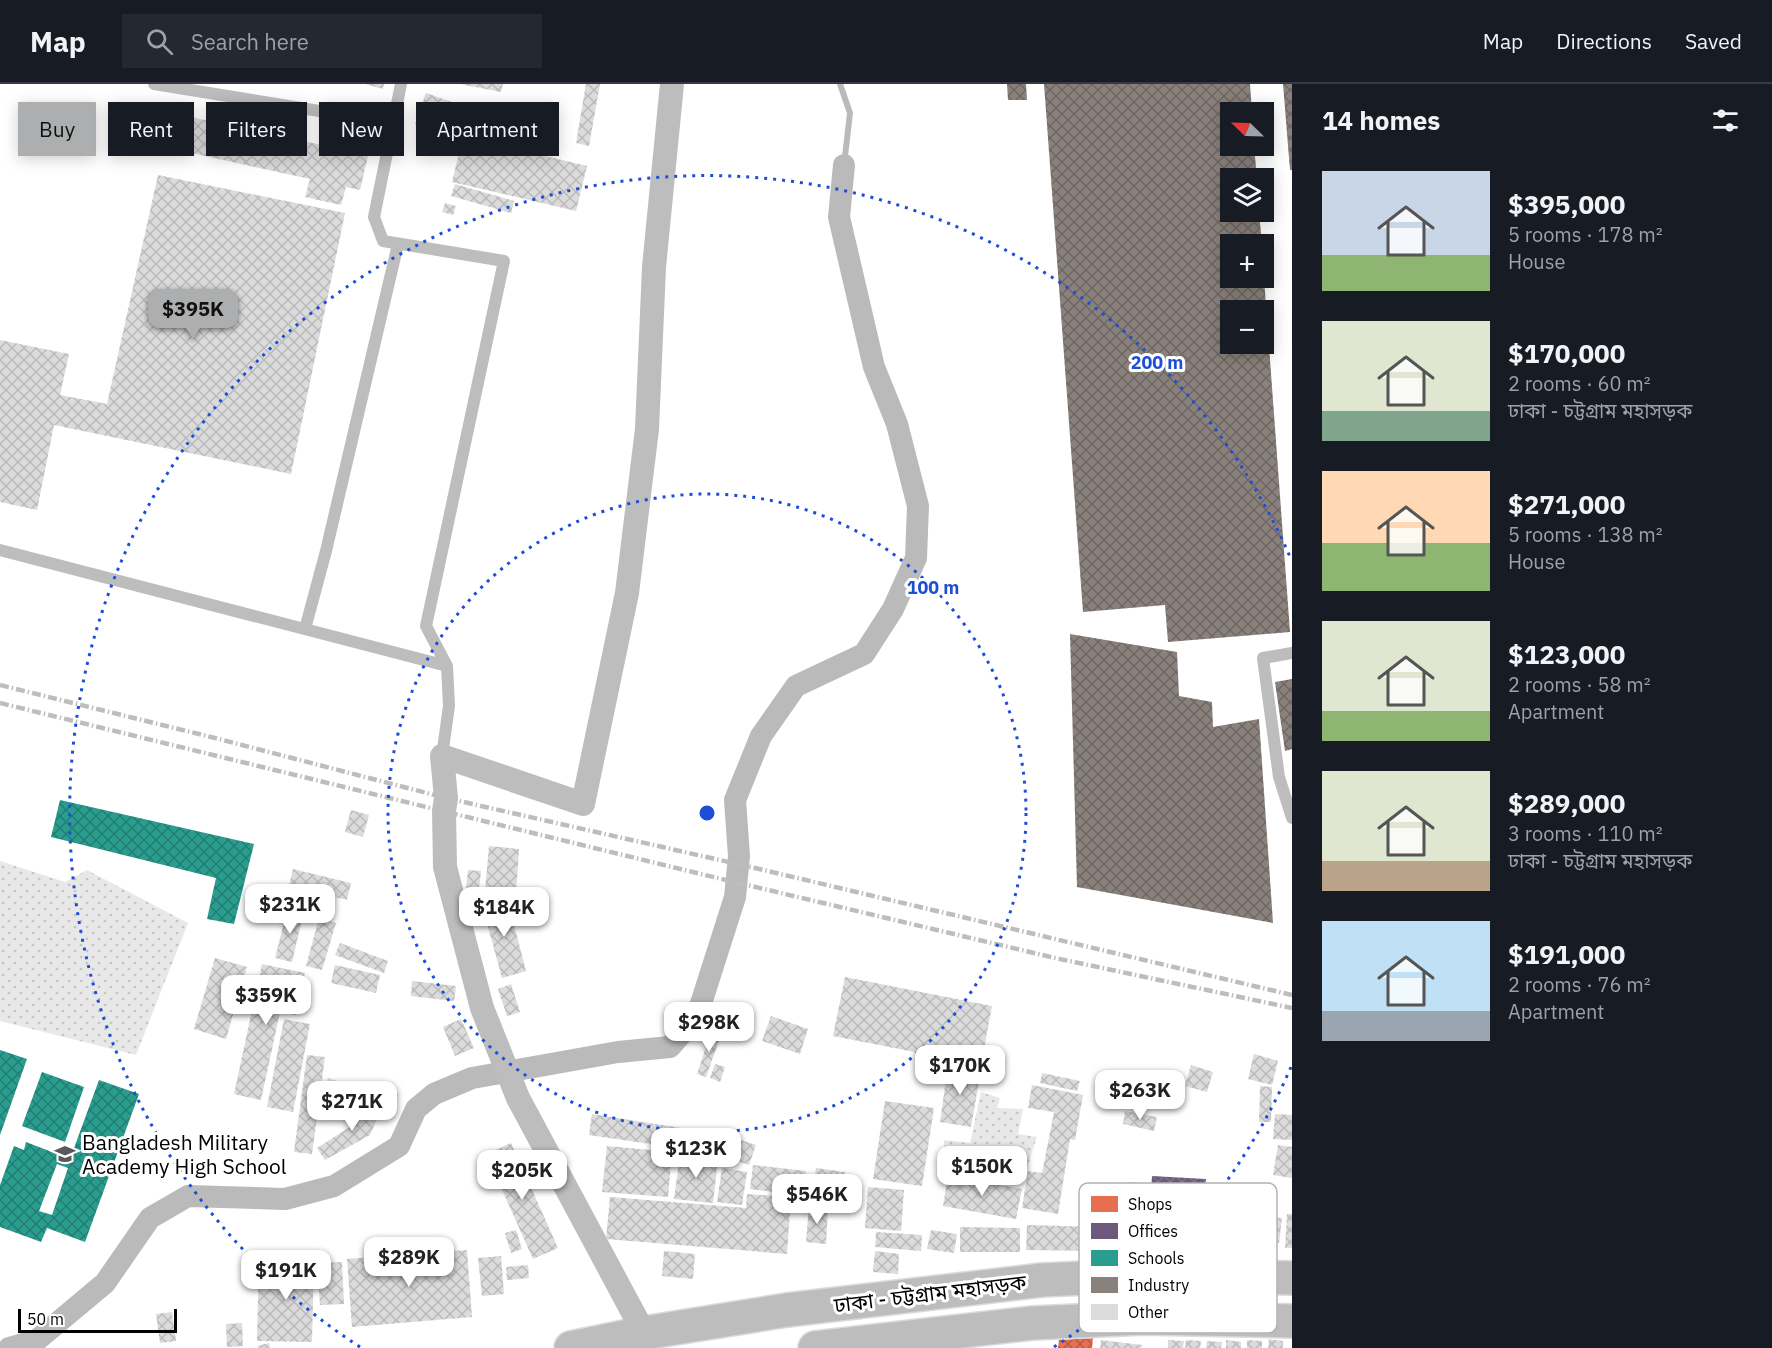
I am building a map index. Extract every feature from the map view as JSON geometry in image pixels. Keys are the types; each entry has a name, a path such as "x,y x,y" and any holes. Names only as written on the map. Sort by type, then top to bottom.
{"highway":[{"name":"ঢাকা - চট্টগ্রাম মহাসড়ক","path":"571,1348 644,1333 787,1310 1042,1280 1079,1278"},
{"name":"ঢাকা - চট্টগ্রাম মহাসড়ক","path":"1277,1278 1292,1278"},
{"name":"ঢাকা - চট্টগ্রাম মহাসড়ক","path":"815,1348 1033,1323 1079,1321"},
{"name":"ঢাকা - চট্টগ্রাম মহাসড়ক","path":"1277,1321 1292,1321"}],"street":[{"path":"644,1333 518,1098 482,1008 445,867 444,811 446,798 442,756 583,804 627,593 647,429 654,267 672,84"}],"lane":[{"path":"154,84 319,111"},
{"path":"397,102 401,84"},
{"path":"386,156 374,217 383,242 504,261 426,626 447,666 449,706 442,756"},
{"path":"305,629 326,551 398,244"},
{"path":"0,549 447,666"},
{"path":"1292,653 1263,658 1279,777 1292,818"}],"shaded area":[{"path":"0,861 65,882 87,870 188,923 136,1055 0,1021"},
{"path":"981,1092 1000,1098 997,1108 1023,1109 1018,1134 1037,1137 1027,1168 1017,1169 1017,1176 944,1164 944,1140 970,1143"}],"building: Shops":[{"path":"1093,1338 1092,1348 1058,1348 1059,1340"}],"building: Offices":[{"path":"1152,1176 1206,1179 1206,1183 1152,1183"}],"building: Schools":[{"path":"60,800 254,844 234,924 207,919 216,878 51,837"},
{"path":"0,1050 27,1059 0,1135"},
{"path":"42,1072 84,1087 65,1142 22,1126"},
{"name":"Bangladesh Military Academy High School","path":"99,1080 139,1094 85,1242 47,1228 41,1242 0,1227 0,1185 14,1146 24,1150 26,1142 70,1159","holes":["57,1164 68,1168 52,1215 39,1211"]}],"building: Industry":[{"path":"1007,84 1026,84 1027,100 1008,100"},
{"path":"1044,84 1250,84 1251,102 1220,102 1220,156 1255,156 1256,168 1220,168 1220,222 1260,222 1261,234 1220,234 1220,288 1265,288 1266,300 1220,300 1220,354 1270,354 1290,632 1168,642 1165,605 1083,612"},
{"path":"1283,84 1292,84 1292,170 1290,170"},
{"path":"1070,634 1177,652 1179,696 1212,702 1213,727 1259,719 1273,923 1077,887"},
{"path":"1292,679 1292,749 1285,751 1275,682"}],"building: Other":[{"path":"365,84 384,84 383,89"},
{"path":"460,84 503,84 501,92"},
{"path":"586,84 600,84 589,146 576,143"},
{"path":"426,93 452,102 423,102"},
{"path":"194,118 206,120 206,156 307,156 307,142 319,144 319,156 368,156 360,190 346,187 341,205 305,197 310,179 194,154"},
{"path":"458,156 546,156 587,166 576,211 452,182"},
{"path":"158,175 345,213 291,474 54,425 37,510 0,502 0,340 69,354 60,395 107,404"},
{"path":"455,184 514,201 511,213 451,196"},
{"path":"445,203 456,206 453,215 442,212"},
{"path":"351,810 369,815 363,837 345,832"},
{"path":"489,846 519,849 516,894 485,891"},
{"path":"293,869 351,883 347,900 289,886"},
{"path":"468,870 481,871 479,890 466,889"},
{"path":"306,893 321,899 316,912 301,905"},
{"path":"507,898 526,971 502,978 482,905"},
{"path":"288,907 304,911 292,962 275,958"},
{"path":"319,918 336,923 322,970 306,966"},
{"path":"340,943 388,961 384,973 335,955"},
{"path":"215,958 247,967 226,1039 194,1029"},
{"path":"262,964 305,973 296,1015 280,1012 261,1100 234,1094"},
{"path":"335,965 380,975 376,993 331,983"},
{"path":"845,977 992,1006 981,1065 833,1036"},
{"path":"412,981 456,986 454,1001 411,996"},
{"path":"511,984 520,1012 507,1016 498,989"},
{"path":"771,1016 808,1029 800,1054 762,1041"},
{"path":"284,1019 310,1024 293,1112 267,1107"},
{"path":"461,1019 474,1048 455,1056 443,1027"},
{"path":"712,1029 722,1032 706,1077 697,1074"},
{"path":"1254,1054 1278,1061 1272,1085 1248,1079"},
{"path":"307,1055 325,1057 312,1154 294,1152"},
{"path":"715,1064 725,1067 720,1082 710,1078"},
{"path":"948,1065 981,1070 971,1127 940,1122"},
{"path":"1191,1065 1213,1072 1207,1092 1185,1086"},
{"path":"1042,1073 1080,1081 1077,1091 1040,1083"},
{"path":"328,1078 356,1088 352,1099 324,1089"},
{"path":"372,1083 398,1094 390,1110 365,1099"},
{"path":"1032,1085 1083,1095 1075,1140 1070,1139 1058,1214 1022,1208 1028,1171 1042,1173 1054,1112 1028,1108"},
{"path":"1260,1086 1272,1087 1271,1122 1259,1122"},
{"path":"332,1097 354,1105 350,1117 328,1110"},
{"path":"885,1101 934,1108 922,1186 873,1179"},
{"path":"363,1102 381,1110 370,1135 325,1160 317,1148 353,1125"},
{"path":"1125,1111 1157,1117 1154,1131 1123,1124"},
{"path":"592,1114 681,1128 678,1148 589,1135"},
{"path":"1275,1114 1292,1115 1292,1140 1273,1139"},
{"path":"732,1137 756,1145 749,1165 726,1157"},
{"path":"511,1143 558,1248 533,1259 486,1154"},
{"path":"1278,1145 1292,1147 1292,1178 1273,1175"},
{"path":"607,1146 672,1152 668,1197 602,1192"},
{"path":"680,1155 718,1159 713,1203 674,1199"},
{"path":"753,1165 806,1171 803,1196 750,1189"},
{"path":"722,1168 747,1172 742,1205 717,1202"},
{"path":"816,1168 845,1172 842,1197 813,1192"},
{"path":"948,1176 1022,1189 1016,1219 943,1206"},
{"path":"868,1187 904,1190 901,1231 865,1228"},
{"path":"747,1194 791,1197 787,1254 606,1239 610,1197 746,1208"},
{"path":"809,1206 828,1208 826,1244 806,1242"},
{"path":"1287,1214 1292,1214 1292,1248 1285,1248"},
{"path":"1277,1218 1282,1218 1279,1243 1277,1243"},
{"path":"1027,1225 1079,1226 1079,1251 1026,1250"},
{"path":"960,1227 1020,1228 1020,1252 960,1252"},
{"path":"516,1230 522,1249 511,1253 505,1233"},
{"path":"931,1230 957,1234 954,1253 927,1249"},
{"path":"876,1232 922,1235 921,1251 875,1247"},
{"path":"467,1250 472,1317 352,1327 347,1259"},
{"path":"664,1251 695,1254 693,1279 662,1276"},
{"path":"875,1251 899,1254 898,1274 873,1272"},
{"path":"501,1256 504,1294 482,1296 478,1258"},
{"path":"259,1261 314,1262 312,1342 257,1341"},
{"path":"342,1262 344,1304 320,1305 317,1263"},
{"path":"528,1265 529,1278 507,1280 506,1267"},
{"path":"172,1312 176,1341 160,1343 156,1314"},
{"path":"242,1323 243,1346 227,1347 226,1324"},
{"path":"1269,1339 1283,1341 1283,1348 1268,1348"},
{"path":"1101,1340 1142,1345 1141,1348 1100,1348"},
{"path":"1168,1340 1184,1341 1183,1348 1168,1348"},
{"path":"1186,1340 1201,1341 1200,1348 1185,1348"},
{"path":"1226,1340 1241,1342 1241,1348 1226,1348"},
{"path":"1247,1340 1262,1341 1262,1348 1247,1348"},
{"path":"1207,1341 1222,1342 1221,1348 1206,1348"},
{"path":"269,1343 270,1348 258,1348 257,1346"}],"waterway":[{"path":"840,84 850,113 844,165"},
{"path":"9,1348 37,1340 105,1283 150,1218 188,1196 285,1199 334,1186 399,1146 416,1109 434,1094 472,1078 618,1052 670,1047 697,1016 735,897 739,856 735,800 761,736 796,686 864,654 893,609 916,558 918,506 897,424 874,367 839,217 844,165"}],"railway":[{"path":"0,685 446,798 755,868 1292,995"},
{"path":"0,703 1055,958 1292,1008"}],"place":[{"name":"Bangladesh Military Academy High School","path":"65,1154"}]}
